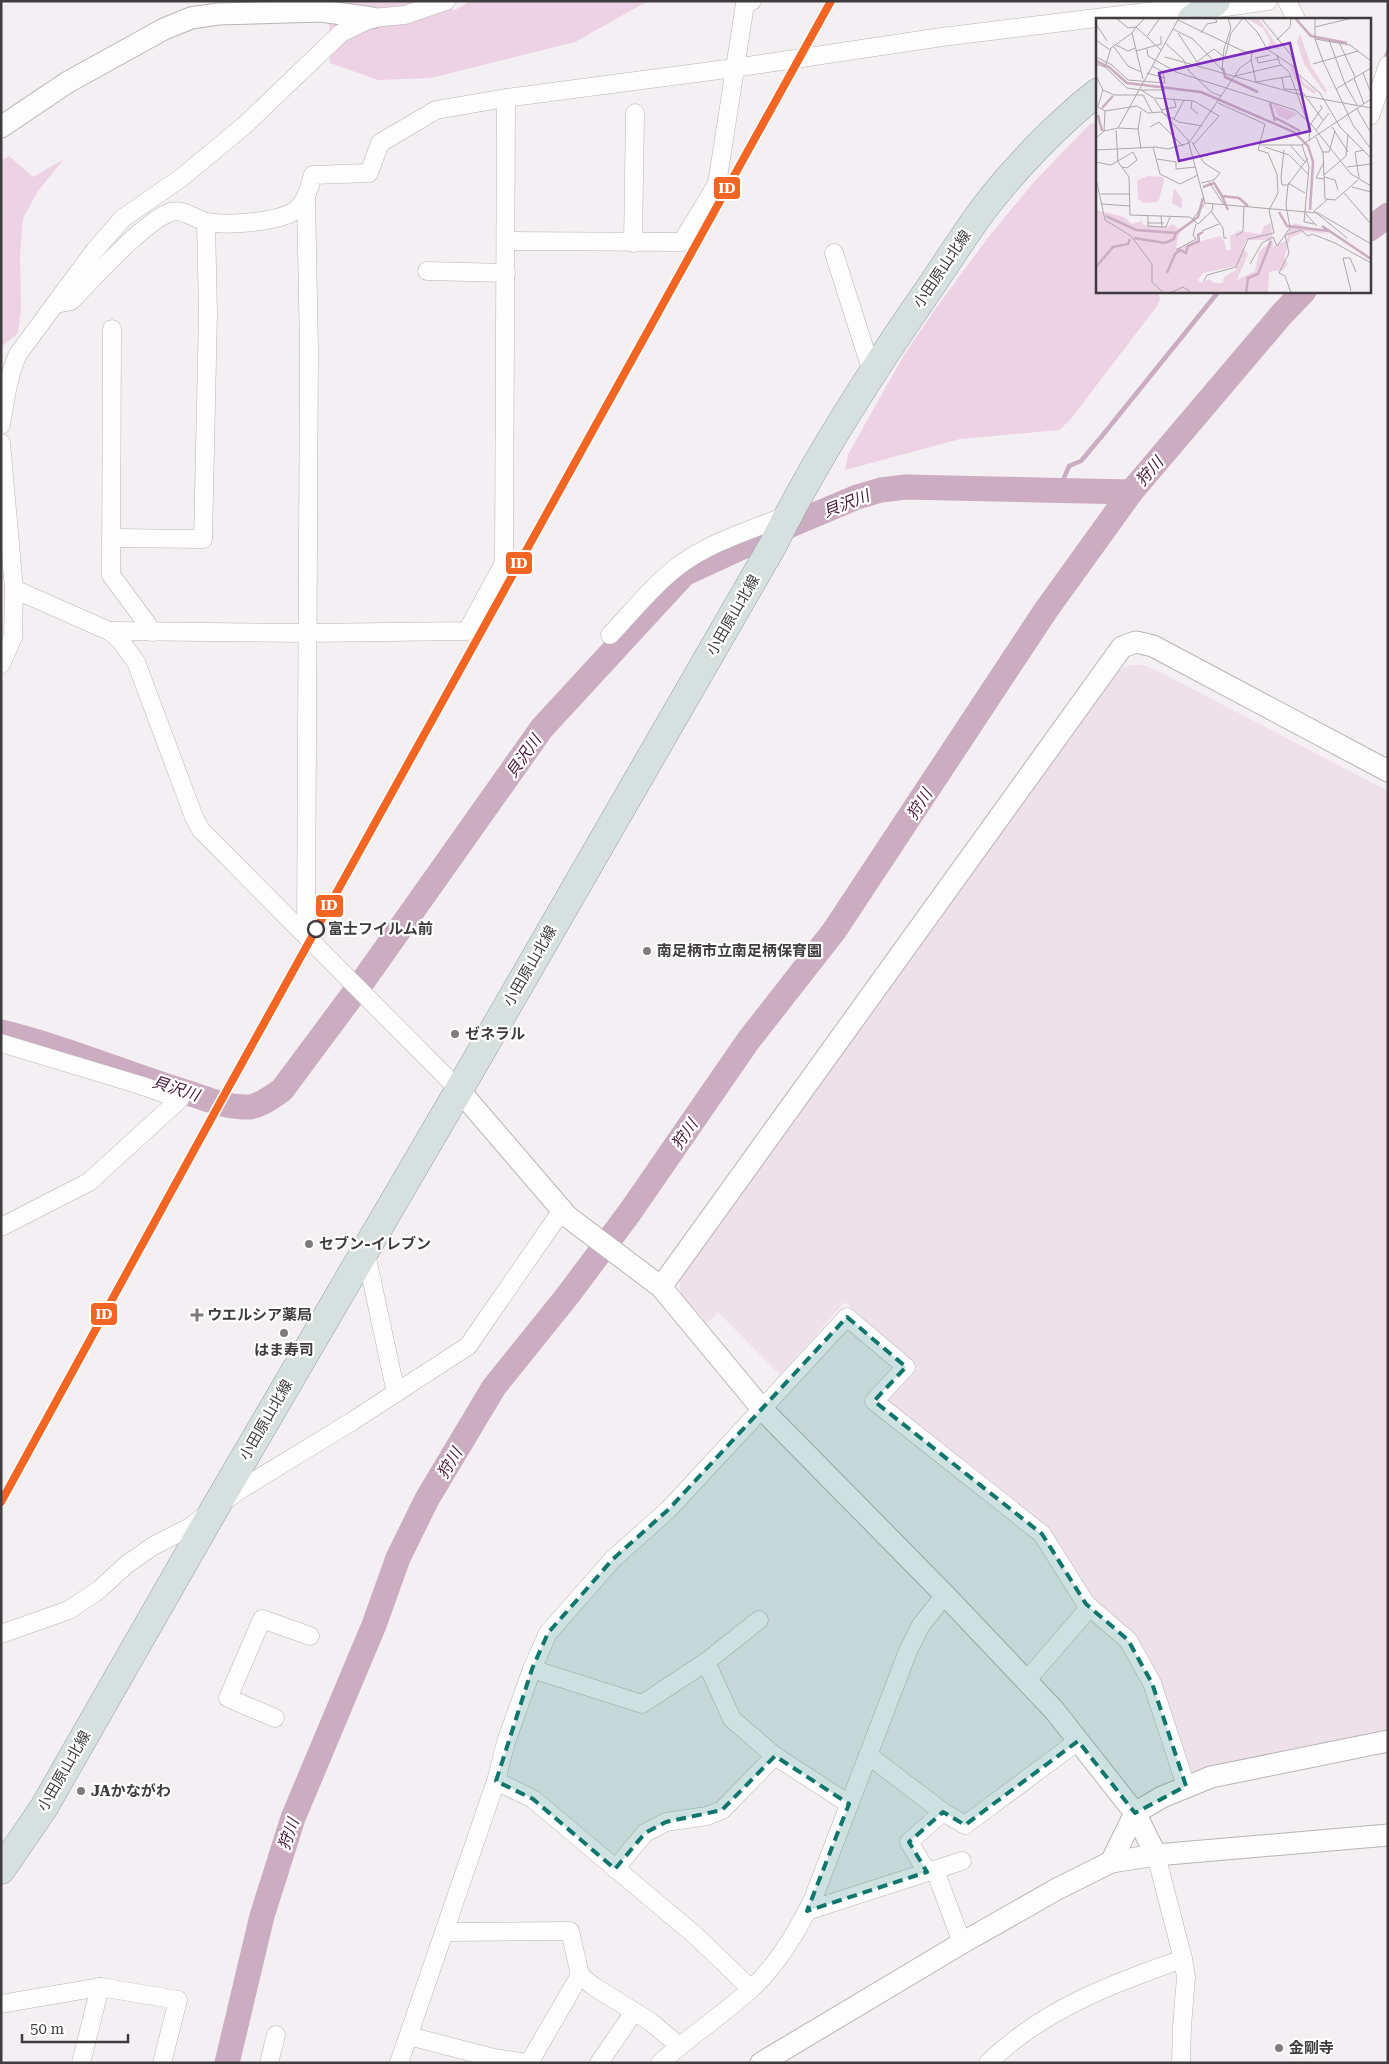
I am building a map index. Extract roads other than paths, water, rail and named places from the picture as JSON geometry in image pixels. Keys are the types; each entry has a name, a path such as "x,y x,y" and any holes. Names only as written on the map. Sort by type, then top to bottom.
{"main road":[{"name":"小田原山北線","path":"1,1870 43,1809 872,372 983,210 1027,158 1084,102 1096,93"}],"street":[{"path":"1,127 68,82 164,30 191,18 218,14 321,11 372,18 406,15 446,1"},
{"path":"506,241 682,242 717,184 745,4 752,1"},
{"path":"1097,18 1178,8 1215,11 1268,1"},
{"path":"1287,1 1296,18"},
{"path":"1,425 7,389 18,354 95,250 123,218 180,178 245,125 341,33 372,18"},
{"path":"306,934 309,348 306,198 313,176 370,173 380,143 436,110 506,98 734,68 942,37 1096,18"},
{"path":"1372,110 1388,65"},
{"path":"109,631 307,633 467,631 484,603 504,563 506,98"},
{"path":"633,243 635,113"},
{"path":"56,304 71,301 155,219 173,211 188,214 206,222 242,223 268,220 294,211 306,198"},
{"path":"111,538 204,539 208,314 206,222"},
{"path":"834,254 872,372"},
{"path":"427,271 506,273"},
{"path":"112,329 111,575 153,632"},
{"path":"1,365 18,354"},
{"path":"1,442 14,589 13,637 1,664"},
{"path":"610,635 657,586 678,567 700,552 788,515"},
{"path":"14,589 109,631 120,640 136,662 194,817 201,830 459,1090 565,1214 657,1284 763,1410 946,1595 1054,1710 1134,1813 1156,1855 1186,1977 1181,2063"},
{"path":"657,1284 1122,646 1136,642 1153,646 1388,771"},
{"path":"1,1044 140,1085 180,1100 89,1182 1,1227"},
{"path":"1,1634 69,1610 100,1589 126,1565 153,1546 190,1527 238,1491 351,1422 468,1346 565,1214"},
{"path":"366,1249 396,1393"},
{"path":"399,2063 496,1781 506,1742 532,1669 548,1633 613,1559 669,1509 763,1410 847,1317 906,1367 874,1401 1042,1534 1086,1604 1128,1640 1152,1683 1186,1786"},
{"path":"660,2063 751,1989 780,1957 807,1911 908,1650 922,1625 946,1595"},
{"path":"1026,1681 1090,1607"},
{"path":"275,1718 228,1698 262,1619 310,1636"},
{"path":"532,1669 642,1704 706,1662 759,1620"},
{"path":"706,1662 732,1719 775,1756 849,1804"},
{"path":"868,1755 943,1812 965,1825 1078,1741"},
{"path":"1111,1862 1134,1813 1186,1786 1211,1777 1388,1741"},
{"path":"615,1869 645,1833 666,1822 707,1816 722,1810 775,1756"},
{"path":"496,1781 533,1799 696,1936 751,1989"},
{"path":"943,1812 909,1842 931,1871 962,1943"},
{"path":"761,2063 962,1943 1057,1889 1111,1862 1156,1855 1388,1835"},
{"path":"807,1911 962,1861"},
{"path":"445,1932 570,1931 580,1975 592,1986 650,2022 679,2046"},
{"path":"988,2063 1009,2042 1056,2012 1128,1978 1183,1959"},
{"path":"409,2036 494,2058 528,2063 580,1975"},
{"path":"1,2004 100,1987 178,2000 162,2063"},
{"path":"81,2063 100,1987"},
{"path":"599,2063 634,2012"},
{"path":"269,2063 276,2034"}],"waterway":[{"path":"1384,62 1388,52"},
{"name":"狩川","path":"1372,227 1388,215"},
{"path":"1059,490 1069,466 1081,461 1218,292"},
{"name":"狩川","path":"227,2063 262,1916 293,1818 374,1625 398,1558 427,1499 494,1387 568,1295 630,1212 748,1041 834,931 1046,610 1131,492 1282,314 1303,292"},
{"name":"貝沢川","path":"1,1032 47,1045 221,1104 237,1107 250,1107 260,1104 282,1090 363,981 542,728 684,574 779,530 857,497 881,490 906,487 1131,492"}],"place":[{"name":"富士フイルム前","path":"316,929"},
{"name":"南足柄市立南足柄保育園","path":"647,951"},
{"name":"ゼネラル","path":"455,1034"},
{"name":"セブン-イレブン","path":"309,1244"},
{"name":"ウエルシア薬局","path":"197,1315"},
{"name":"はま寿司","path":"284,1333"},
{"name":"JAかながわ","path":"81,1791"},
{"name":"金剛寺","path":"1279,2048"}]}
